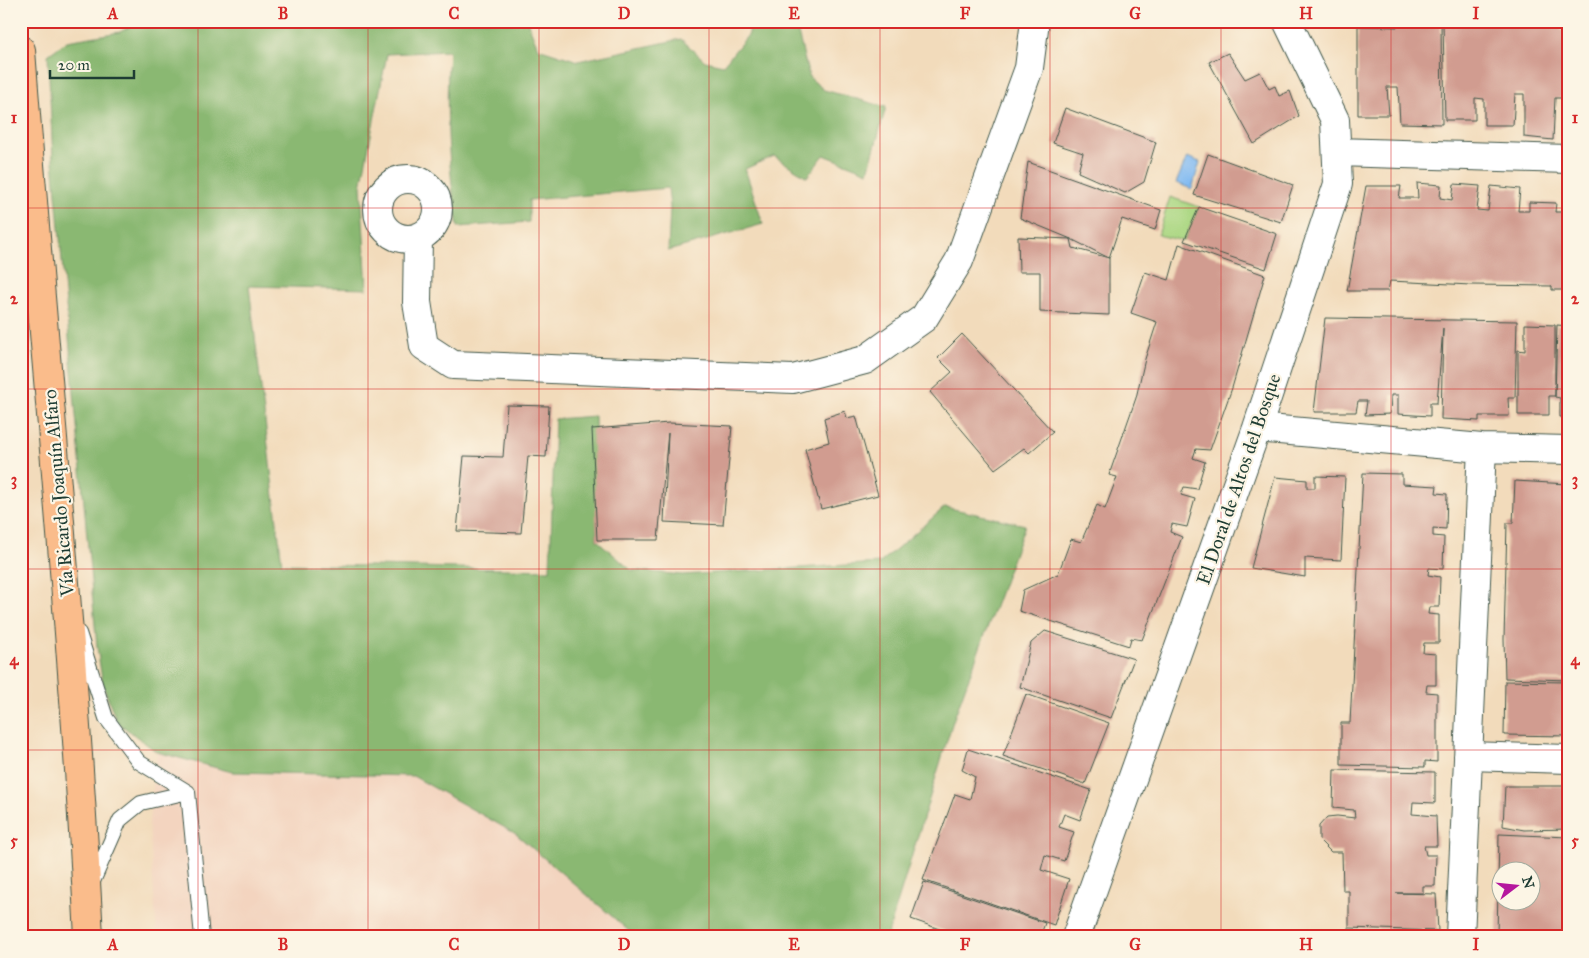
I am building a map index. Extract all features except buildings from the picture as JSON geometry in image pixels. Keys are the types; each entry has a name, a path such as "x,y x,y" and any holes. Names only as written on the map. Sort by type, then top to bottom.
{"main road":[{"name":"Vía Ricardo Joaquín Alfaro","path":"21,50 28,227 67,599 89,937"}],"street":[{"path":"418,237 417,302 424,346 453,365 793,379 865,360 924,318 959,261 1029,68 1035,21"},
{"name":"El Doral de Altos del Bosque","path":"1076,937 1257,428 1338,184 1335,120 1287,21"},
{"path":"1337,152 1568,159"},
{"path":"1257,428 1482,448 1568,450"},
{"path":"1460,937 1482,448"},
{"path":"1468,756 1568,758"}],"lane":[{"path":"67,599 106,718 139,762 188,792"},
{"path":"87,896 120,820 141,803 188,792"},
{"path":"188,792 202,937"}],"shaded area":[{"path":"157,752 232,772 413,776 516,834 636,937 157,937 149,823"}],"green space":[{"path":"140,21 527,21 538,48 578,61 681,39 705,61 723,65 749,34 750,21 892,21 892,27 797,29 809,77 824,90 886,107 868,172 824,155 807,177 774,156 745,169 763,224 668,251 670,207 668,188 529,200 529,222 458,227 448,139 449,51 387,54 361,186 367,289 249,286 282,564 550,570 555,419 595,416 597,540 631,570 682,575 880,563 945,507 1025,525 953,721 887,937 636,937 516,834 413,776 232,772 157,752 117,722 103,685 97,647 53,161 48,55 67,41 120,32"},
{"path":"1170,197 1199,207 1184,241 1158,235"}],"water":[{"path":"1187,157 1200,162 1192,189 1176,183"}]}
